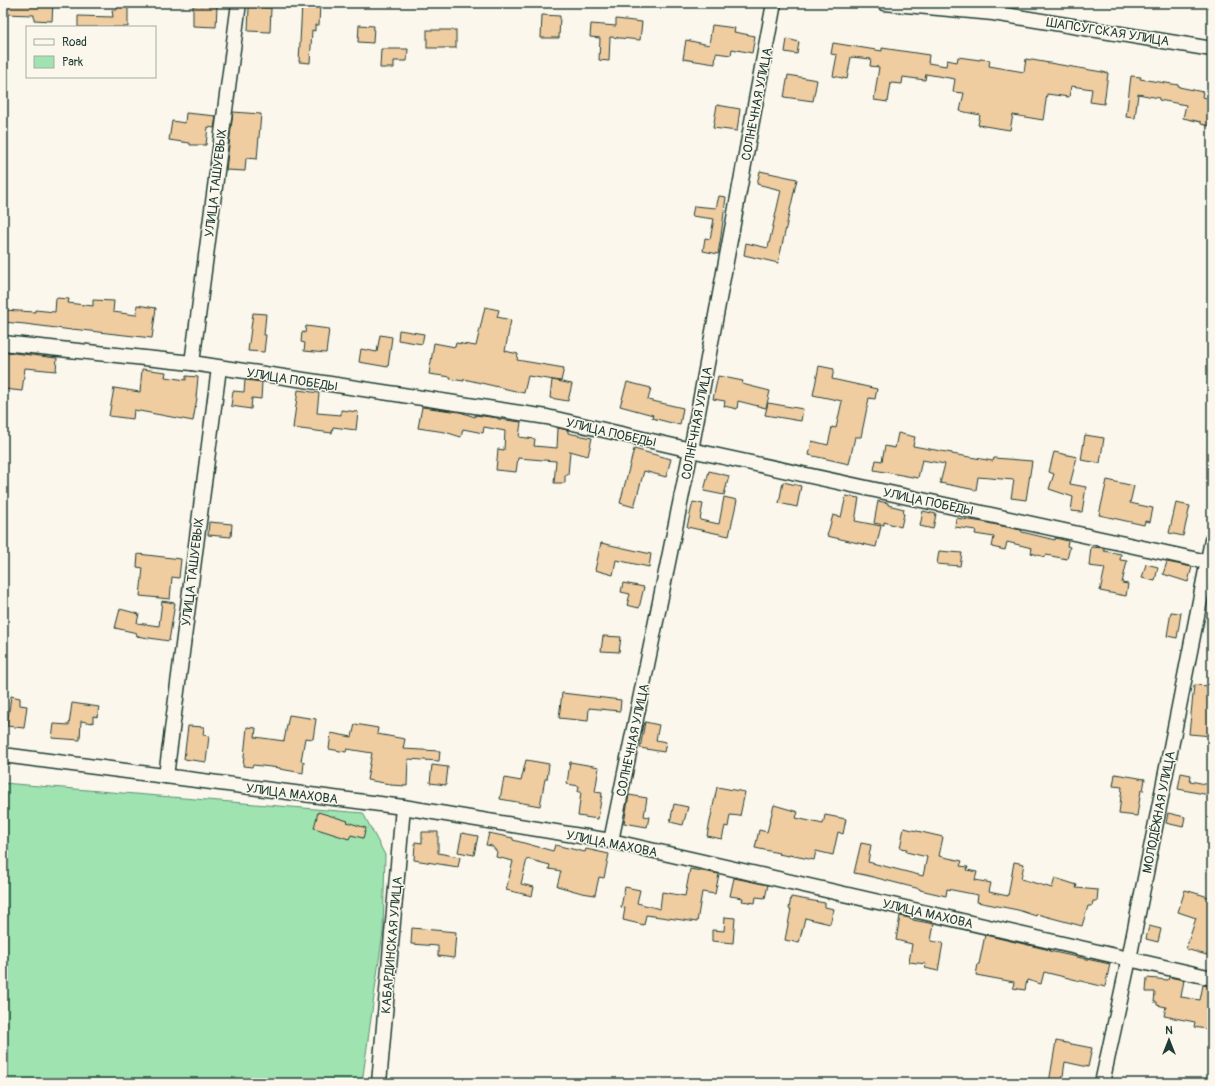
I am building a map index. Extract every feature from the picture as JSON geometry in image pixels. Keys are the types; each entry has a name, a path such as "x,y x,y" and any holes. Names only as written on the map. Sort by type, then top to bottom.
{"street":[{"name":"УЛИЦА ТАШУЕВЫХ","path":"192,364 239,3"},
{"name":"СОЛНЕЧНАЯ УЛИЦА","path":"611,841 691,450 774,3"},
{"name":"ШАПСУГСКАЯ УЛИЦА","path":"884,3 993,13 1212,48"},
{"name":"УЛИЦА ПОБЕДЫ","path":"3,343 192,364 547,417 691,450 1210,562"},
{"name":"УЛИЦА ТАШУЕВЫХ","path":"166,776 219,368"},
{"name":"МОЛОДЁЖНАЯ УЛИЦА","path":"1102,1083 1129,959 1210,562 1212,540"},
{"name":"УЛИЦА МАХОВА","path":"3,754 403,807 611,841 1212,978"},
{"name":"КАБАРДИНСКАЯ УЛИЦА","path":"379,1083 403,807"}],"green space":[{"path":"3,783 363,813 385,855 383,932 362,1083 3,1083"}],"building":[{"path":"3,3 53,3 52,21 34,20 34,15 3,14"},
{"path":"117,3 128,3 128,26 78,26 78,16 113,17 112,10 117,10"},
{"path":"302,3 320,3 319,25 315,25 315,31 312,30 310,63 299,62"},
{"path":"193,5 217,6 216,27 193,26"},
{"path":"249,7 271,8 270,32 248,31"},
{"path":"542,15 560,16 559,38 541,38"},
{"path":"616,19 642,22 640,40 610,37 609,61 599,60 600,38 590,37 591,24 616,26"},
{"path":"359,25 374,26 373,43 358,42"},
{"path":"712,25 735,28 734,32 755,36 752,53 732,49 731,55 716,53 715,64 683,59 686,40 709,45"},
{"path":"427,30 456,30 456,48 427,48"},
{"path":"787,39 799,42 797,54 785,52"},
{"path":"833,43 882,51 882,48 929,55 928,63 946,66 947,60 957,62 958,57 990,60 989,66 1024,72 1026,59 1108,73 1104,104 1090,102 1092,89 1071,86 1069,97 1047,94 1043,120 1013,115 1010,130 978,125 980,115 960,111 964,93 953,92 955,79 926,74 925,80 903,77 902,84 891,83 888,102 874,100 879,67 870,66 871,59 851,57 847,79 833,76 837,55 831,54"},
{"path":"381,49 408,49 407,61 394,61 394,68 380,68"},
{"path":"788,75 817,80 813,101 784,97"},
{"path":"1131,76 1141,77 1140,79 1179,85 1179,87 1203,92 1202,97 1212,99 1212,121 1210,126 1201,124 1201,122 1183,118 1186,105 1138,94 1135,118 1126,117"},
{"path":"717,105 740,109 737,131 713,128"},
{"path":"233,112 261,114 257,159 246,158 245,171 226,170"},
{"path":"186,113 216,116 214,128 208,127 206,145 190,145 190,143 169,140 172,121 185,123"},
{"path":"760,171 797,179 778,263 744,255 746,243 768,248 781,190 757,184"},
{"path":"719,196 726,197 718,254 703,251 705,238 710,239 714,219 692,216 694,206 716,208"},
{"path":"56,298 69,299 68,303 93,306 93,300 114,301 113,312 136,315 137,305 156,308 152,338 3,322 3,310 35,312 35,310 55,312"},
{"path":"485,307 499,310 497,317 511,320 505,351 518,354 517,360 564,368 561,381 528,376 524,393 464,379 464,381 450,379 451,377 429,374 434,343 455,347 456,343 476,346"},
{"path":"253,313 266,314 264,352 248,351"},
{"path":"306,326 329,329 326,353 304,351 305,343 301,342 302,332 305,333"},
{"path":"399,330 424,334 422,344 398,340"},
{"path":"380,335 392,337 388,367 359,362 361,349 377,352"},
{"path":"5,352 57,358 56,371 25,368 22,391 4,389 5,381 3,381 3,373"},
{"path":"819,366 834,369 832,379 877,389 875,399 869,398 861,437 855,437 849,464 809,455 812,441 828,445 832,427 836,428 842,401 813,395"},
{"path":"142,369 166,372 165,377 186,380 186,376 198,377 197,398 193,421 134,410 133,419 109,416 114,388 140,392"},
{"path":"718,376 743,381 742,384 770,391 766,408 738,401 737,409 724,406 725,401 713,399"},
{"path":"245,380 262,382 261,399 252,398 251,409 231,406 233,391 244,392"},
{"path":"552,380 572,384 568,401 550,398"},
{"path":"627,382 651,388 648,400 683,408 680,425 652,418 653,415 620,406"},
{"path":"298,390 319,393 317,413 341,415 341,410 358,412 356,430 333,427 332,433 293,428"},
{"path":"768,403 803,409 801,421 765,415"},
{"path":"422,407 460,412 475,417 475,415 521,422 519,437 535,439 534,446 557,448 558,428 568,430 568,433 592,438 588,456 570,451 568,475 565,475 565,483 554,483 556,461 518,458 516,472 496,470 498,449 504,450 505,431 484,427 483,433 463,429 461,437 445,432 418,428"},
{"path":"898,433 915,437 913,446 993,461 994,458 1032,461 1026,500 1011,498 1014,480 978,477 976,490 940,483 945,464 922,460 918,478 874,470 876,460 882,461 885,446 895,448"},
{"path":"1085,435 1104,438 1100,463 1081,460"},
{"path":"634,449 671,459 666,477 644,471 634,507 620,503"},
{"path":"1054,452 1077,457 1070,484 1086,487 1082,512 1071,511 1073,497 1049,489 1054,474 1049,472"},
{"path":"709,471 729,476 724,495 704,491"},
{"path":"1107,480 1134,486 1130,503 1153,508 1150,522 1145,521 1144,525 1099,515"},
{"path":"783,482 801,486 797,507 779,503"},
{"path":"846,496 859,498 855,521 881,526 876,547 827,536 833,515 841,517"},
{"path":"724,497 737,500 729,536 687,527 693,502 703,504 700,520 719,524"},
{"path":"878,501 904,509 901,527 884,522 884,525 874,523"},
{"path":"1176,503 1190,506 1183,536 1169,533"},
{"path":"923,511 936,514 933,529 920,526"},
{"path":"956,518 1021,530 1022,532 1055,540 1055,538 1068,541 1067,546 1070,547 1067,559 1046,555 1045,557 1031,553 1032,548 1007,542 1005,550 992,547 994,537 975,534 976,530 955,527"},
{"path":"209,522 232,524 231,537 208,535"},
{"path":"601,543 651,554 649,567 616,560 613,575 595,570"},
{"path":"1091,547 1104,548 1104,551 1121,554 1120,560 1127,561 1122,583 1128,584 1126,596 1100,591 1105,568 1089,566"},
{"path":"939,551 962,553 960,566 937,564"},
{"path":"138,554 181,559 179,578 172,577 170,599 140,596 143,568 137,567"},
{"path":"1167,562 1192,567 1188,582 1163,574"},
{"path":"1146,564 1158,567 1155,581 1142,578"},
{"path":"623,583 644,587 639,608 627,605 630,594 621,592"},
{"path":"162,601 175,603 169,641 136,636 137,633 115,628 120,609 139,614 137,623 159,626"},
{"path":"1171,612 1181,613 1177,638 1167,636"},
{"path":"603,636 621,637 619,652 601,651"},
{"path":"1194,685 1212,686 1212,736 1189,734"},
{"path":"562,693 621,700 620,711 589,708 588,721 559,718"},
{"path":"11,696 20,698 20,705 27,706 24,728 7,726"},
{"path":"72,703 99,707 97,717 93,716 93,723 81,721 80,740 52,738 54,724 69,725"},
{"path":"289,715 316,719 313,739 305,738 301,761 304,762 303,773 280,768 253,765 252,767 243,766 247,727 256,728 255,737 284,741"},
{"path":"645,722 659,725 656,740 666,742 664,752 640,748"},
{"path":"355,724 378,728 377,734 405,739 403,749 440,751 439,761 408,759 407,786 390,785 367,780 372,753 347,749 346,752 329,749 331,733 352,737"},
{"path":"188,726 204,727 203,735 209,736 206,762 184,759"},
{"path":"526,760 549,764 540,806 500,799 504,778 521,781"},
{"path":"570,762 599,767 595,792 602,793 598,819 578,816 581,792 578,792 579,786 567,784"},
{"path":"432,765 448,767 446,785 430,783"},
{"path":"1181,773 1191,775 1190,781 1211,785 1209,795 1178,789"},
{"path":"1115,774 1145,779 1143,791 1141,790 1137,816 1119,814 1122,787 1113,786"},
{"path":"717,787 745,792 740,816 730,815 728,827 725,826 722,839 707,836"},
{"path":"629,795 647,798 644,816 649,817 647,827 624,823"},
{"path":"674,804 688,807 683,825 670,822"},
{"path":"774,805 798,812 796,818 823,824 825,815 846,819 843,834 838,832 833,855 816,851 814,860 778,854 779,853 755,848 759,830 767,832"},
{"path":"318,812 366,828 363,838 351,835 349,839 314,828"},
{"path":"1168,813 1185,817 1183,827 1166,823"},
{"path":"904,828 943,837 939,856 962,861 960,866 968,867 967,870 977,872 975,880 991,883 989,892 1008,896 1014,862 1024,864 1021,879 1052,888 1055,878 1077,885 1076,888 1098,890 1097,901 1093,901 1092,906 1088,906 1082,926 1037,914 1036,916 1018,910 977,902 978,895 947,889 946,896 854,873 861,843 871,845 868,862 923,876 927,857 906,852 907,849 900,848"},
{"path":"422,832 438,832 438,853 460,857 458,867 414,860 415,842 422,843"},
{"path":"462,833 478,836 474,855 458,852"},
{"path":"489,833 513,838 513,840 553,851 555,845 585,852 586,849 609,854 604,878 599,877 595,895 582,893 557,886 561,871 549,869 550,865 527,859 521,884 534,887 532,896 506,890 513,861 496,857 497,852 492,846 486,845"},
{"path":"690,869 719,874 715,894 702,892 697,922 646,915 644,925 623,920 625,908 621,907 625,887 640,890 637,903 660,909 662,892 685,896"},
{"path":"734,878 768,885 765,898 756,897 755,903 742,901 743,898 730,896"},
{"path":"1185,890 1212,898 1212,948 1210,956 1186,949 1196,918 1178,912"},
{"path":"791,897 825,903 825,907 834,909 830,924 805,918 799,943 785,940 791,909 789,909"},
{"path":"900,916 934,924 931,941 943,943 938,971 925,968 926,964 909,962 912,944 896,940"},
{"path":"725,917 735,918 733,943 712,941 712,930 724,931"},
{"path":"1149,926 1161,929 1158,942 1146,939"},
{"path":"412,928 456,932 454,958 438,956 438,946 411,944"},
{"path":"985,935 1110,964 1105,987 1044,972 1041,984 1027,980 1025,990 1013,988 1014,982 976,975"},
{"path":"1169,977 1184,980 1181,997 1200,1000 1203,985 1212,987 1212,1030 1194,1027 1195,1022 1164,1016 1166,1007 1157,1005 1157,1002 1154,1002 1155,992 1146,992 1147,978 1168,980"},
{"path":"1056,1041 1092,1048 1088,1067 1065,1062 1062,1083 1049,1083"}]}
